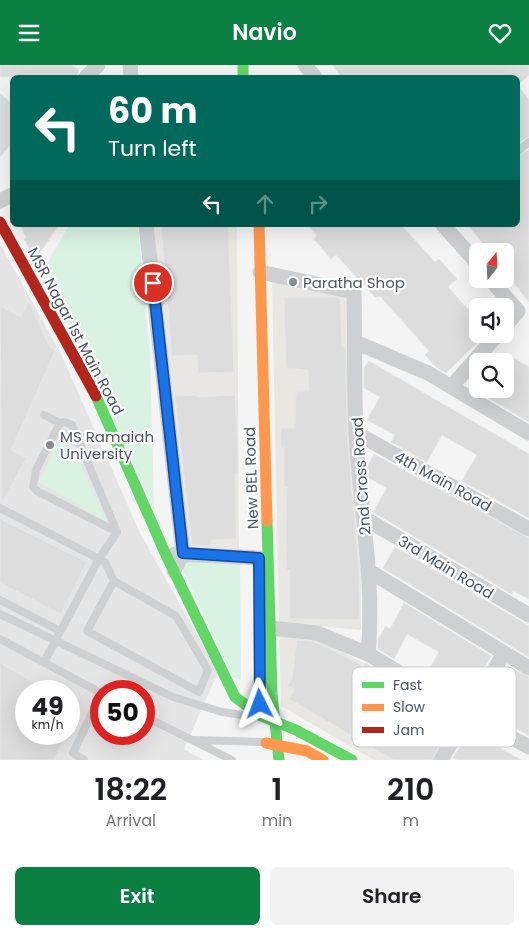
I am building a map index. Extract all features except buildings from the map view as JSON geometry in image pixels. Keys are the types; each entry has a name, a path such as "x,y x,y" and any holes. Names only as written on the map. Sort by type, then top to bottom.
{"main road":[{"name":"MSR Nagar 1st Main Road","path":"0,222 4,235 94,391 166,555 235,697 261,716"},
{"name":"New BEL Road","path":"260,227 272,694 279,744 279,760"},
{"name":"New BEL Road","path":"251,379 259,558 259,654"},
{"path":"260,700 265,747 279,744 307,751 323,760"},
{"path":"261,716 275,720 352,760"}],"street":[{"path":"88,75 98,65"},
{"path":"146,227 183,553 174,571"},
{"path":"445,227 469,254"},
{"name":"2nd Cross Road","path":"260,272 354,292 356,433 369,571 371,625 368,654"},
{"path":"498,288 507,298"},
{"path":"355,342 428,373 529,433"},
{"path":"451,387 490,343"},
{"name":"4th Main Road","path":"356,433 529,529"},
{"name":"3rd Main Road","path":"364,518 529,615"},
{"path":"166,555 183,553 259,558"},
{"path":"369,571 529,668"},
{"path":"271,628 318,633 368,654 389,667"},
{"path":"496,667 504,653"},
{"path":"516,740 529,747"},
{"path":"441,760 449,747"}],"lane":[{"path":"44,415 60,423 65,422 72,425 117,532"},
{"path":"60,423 36,470 33,487 37,491 117,532"},
{"path":"0,508 105,562 114,581 176,616 208,670 199,691 87,631 114,581"},
{"path":"44,662 99,559 117,532"},
{"path":"0,600 60,631"},
{"path":"0,614 173,697 222,712 261,716"},
{"path":"0,639 90,687"},
{"path":"84,760 74,755 73,752 90,716"},
{"path":"155,722 188,740 232,760"},
{"path":"188,740 265,747"}],"shaded area":[{"path":"151,227 237,227 239,553 185,549"},
{"name":"MS Ramaiah University","path":"0,244 62,356 140,533 218,672 184,749 203,760 0,760"},
{"path":"272,281 360,294 361,630 279,622"},
{"path":"279,634 316,637 371,667 352,667 352,747 445,747 438,760 374,760 281,706"}],"green space":[{"path":"68,227 138,227 150,356 154,508 43,271"},
{"path":"64,429 107,522 39,482"},
{"path":"186,558 240,559 241,680 233,677 180,564"}],"traffic: fast":[{"path":"243,65 243,75"},
{"path":"96,396 166,555 235,697 261,716 296,730 352,760"},
{"path":"267,521 272,694 279,760"}],"traffic: slow":[{"path":"259,227 267,521"},
{"path":"266,743 307,751 323,760"}],"traffic: jam":[{"path":"0,222 96,396"}],"place":[{"name":"Paratha Shop","path":"293,282"},
{"name":"MS Ramaiah University","path":"50,445"}],"route":[{"path":"153,283 183,553 259,558 260,704"}]}
